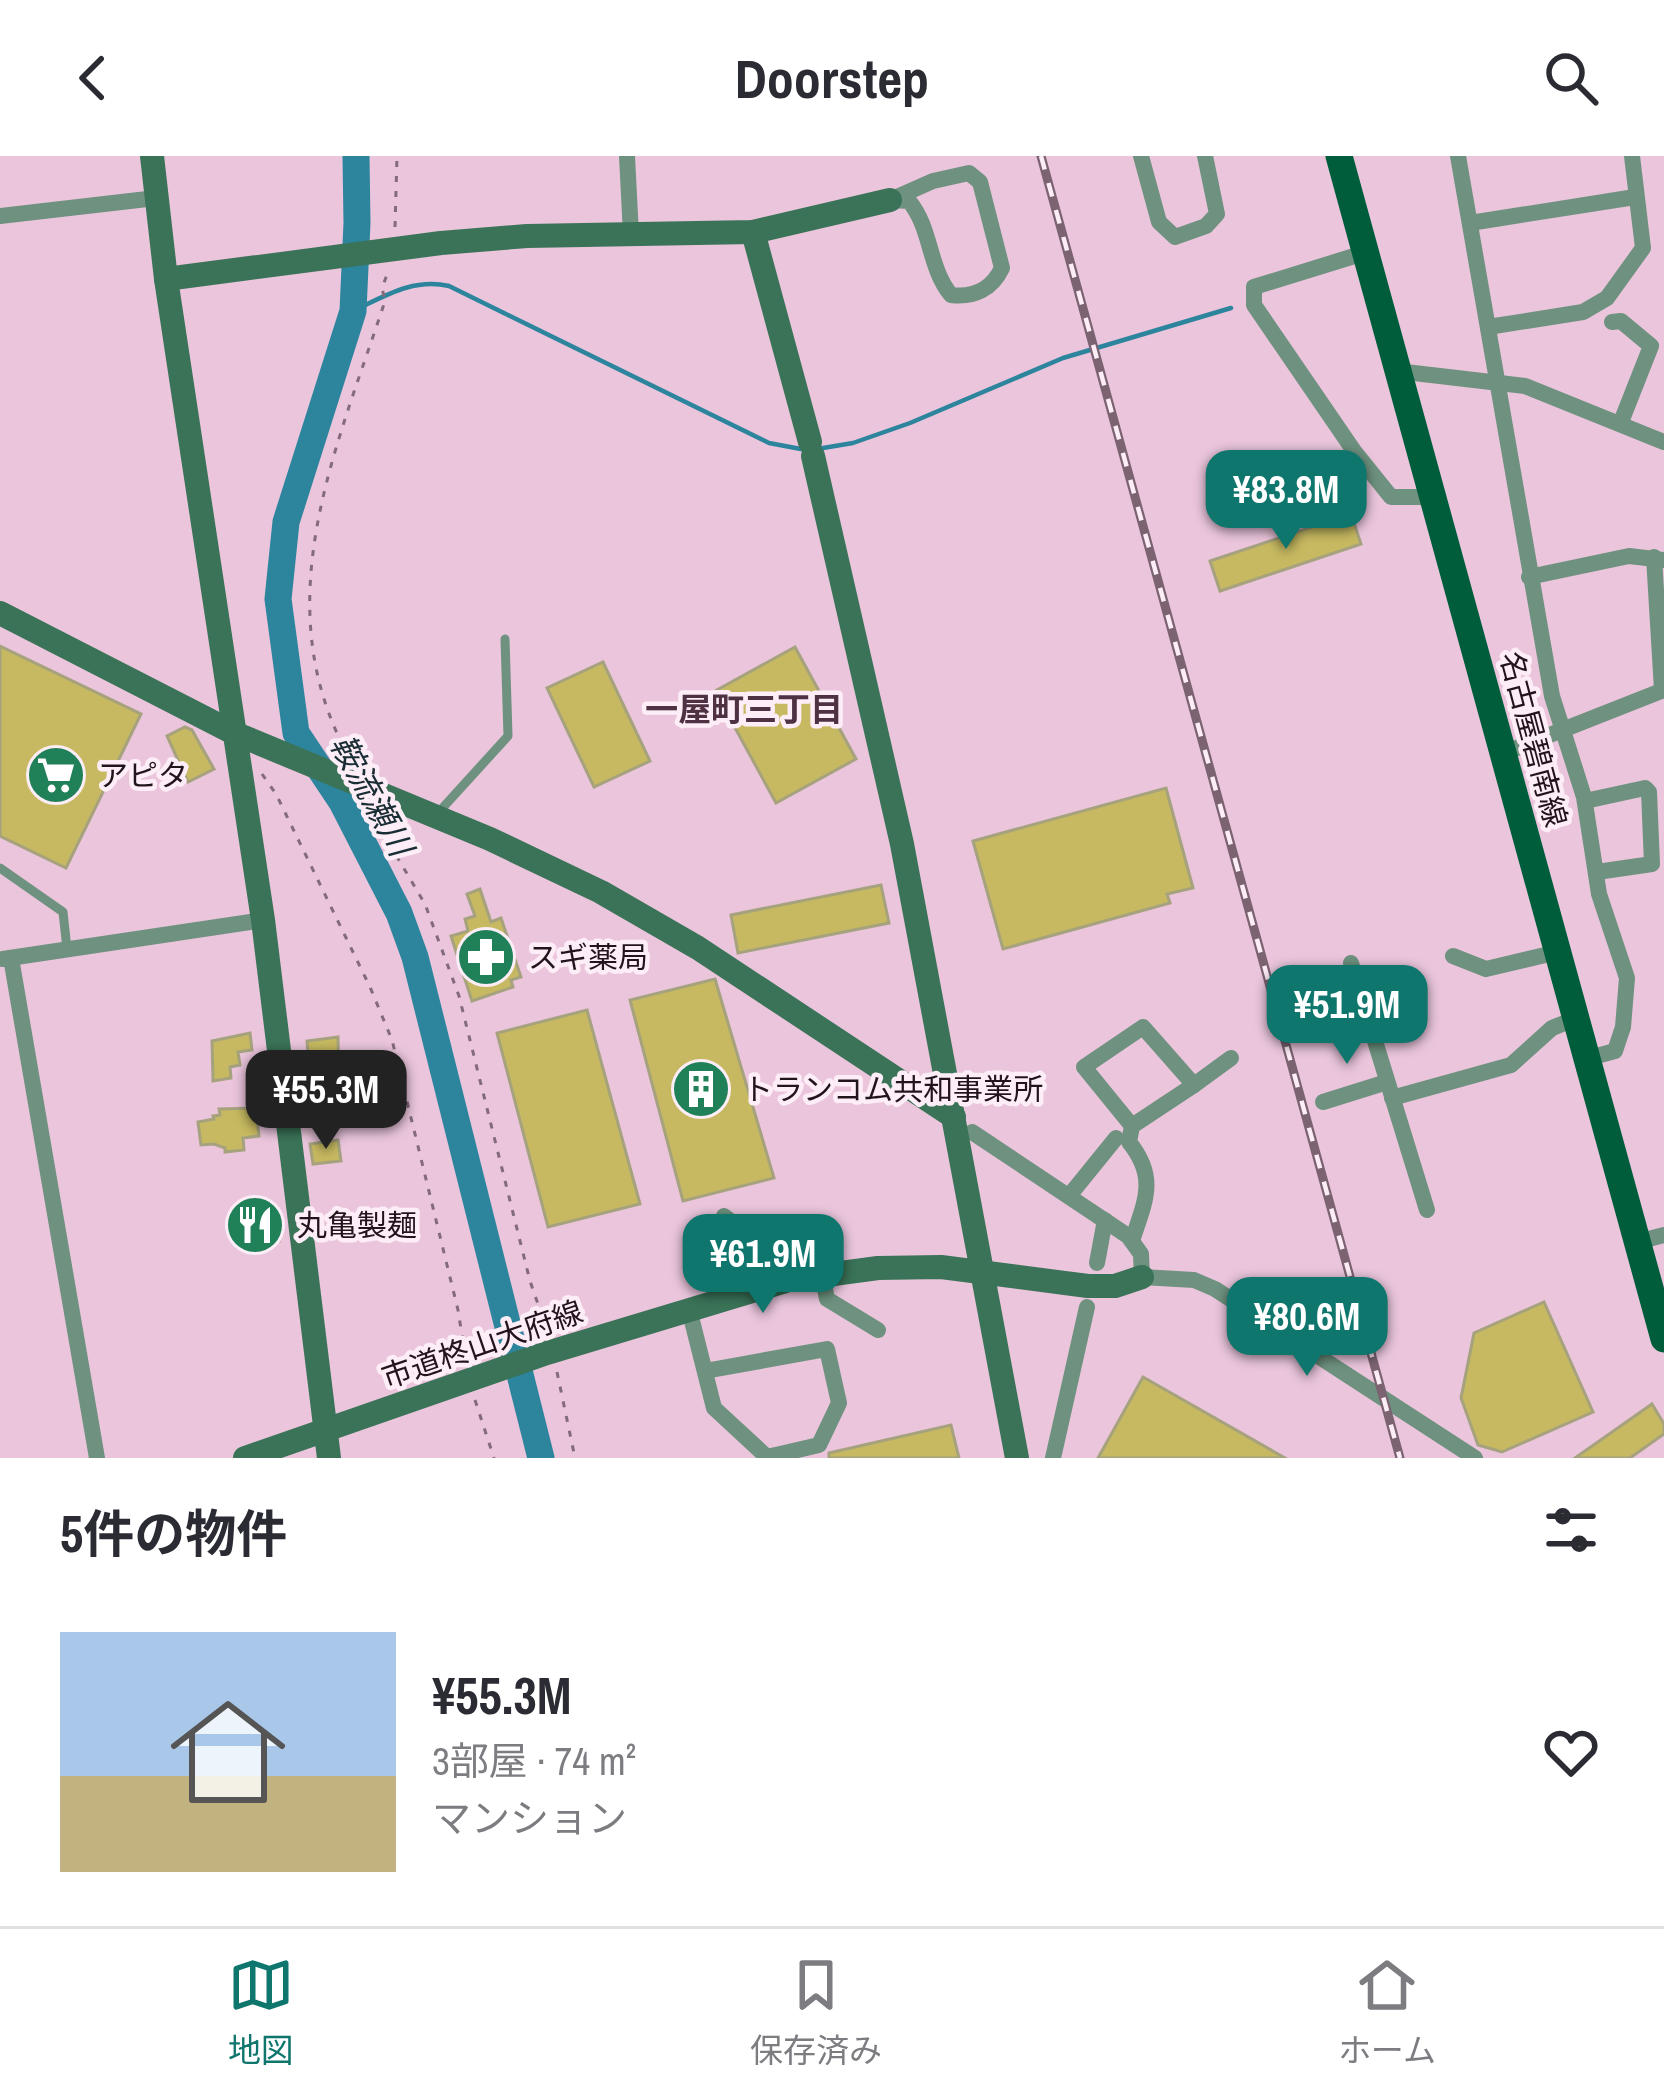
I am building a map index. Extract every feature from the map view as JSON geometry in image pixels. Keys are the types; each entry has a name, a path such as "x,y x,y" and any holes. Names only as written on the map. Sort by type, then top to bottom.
{"main road":[{"name":"名古屋碧南線","path":"1339,156 1576,1018 1651,1239 1664,1339"}],"street":[{"path":"152,156 166,279 263,920 329,1458"},
{"path":"627,156 631,235"},
{"path":"1141,156 1159,222 1175,237 1206,226 1217,214 1205,156"},
{"path":"1458,156 1552,696 1585,801 1599,894 1627,978 1628,995 1615,1051 1589,1058"},
{"path":"1488,327 1583,312 1606,298 1643,248 1631,156"},
{"path":"166,279 526,236 753,232 890,200 933,181 969,173 980,182 1002,268 995,283 968,297 951,295 940,282 922,217 909,201 890,200"},
{"path":"1470,223 1635,197"},
{"path":"0,216 156,198"},
{"path":"753,232 812,449 963,1124 980,1269 1016,1458"},
{"path":"1364,253 1254,287 1254,305 1391,497 1434,497"},
{"path":"1612,322 1621,321 1651,346 1621,422"},
{"path":"1397,371 1525,386 1664,441"},
{"path":"1504,753 1663,690 1659,558 1629,556 1529,578"},
{"path":"0,614 234,733 260,754 490,839 620,903 754,984 1105,1220 1132,1240 1141,1254 1142,1277"},
{"path":"1585,801 1645,788 1649,792 1652,864 1597,872"},
{"path":"98,1458 6,958 263,920"},
{"path":"1453,956 1486,969 1558,952"},
{"path":"1351,962 1426,1210"},
{"path":"1322,1102 1511,1065 1552,1028 1576,1018"},
{"path":"1132,1126 1084,1067 1143,1027 1194,1085"},
{"path":"1132,1240 1148,1190 1142,1159 1129,1142 1132,1126 1231,1058"},
{"path":"1069,1196 1116,1138"},
{"path":"724,1216 784,1263 789,1280"},
{"path":"1096,1263 1105,1220"},
{"name":"市道柊山大府線","path":"245,1458 469,1378 688,1309 789,1280 878,1268 980,1269 1088,1286 1115,1286 1142,1277 1194,1280 1215,1289 1475,1458"},
{"path":"822,1274 827,1299 878,1330"},
{"path":"1054,1458 1087,1306"},
{"path":"688,1309 714,1408 767,1457 819,1445 839,1402 826,1349 705,1371"}],"lane":[{"path":"434,817 508,736 505,639"},
{"path":"0,868 63,912 67,949"}],"path":[{"path":"398,156 391,249 382,288 385,301 326,481 312,542 308,604 312,657 328,713 386,840 425,904 459,995 575,1458"},
{"path":"260,754 392,1040 458,1310 469,1378 494,1458"}],"building":[{"path":"1351,514 1361,544 1220,591 1210,561"},
{"name":"アピタ","path":"0,646 141,714 66,868 0,836"},
{"path":"795,647 856,759 776,803 715,691"},
{"path":"603,662 650,761 594,787 547,688"},
{"path":"185,727 192,730 214,769 188,782 167,736"},
{"path":"1166,788 1193,888 1167,894 1170,903 1003,949 973,841"},
{"path":"881,885 889,923 738,953 731,915"},
{"name":"スギ薬局","path":"480,889 491,922 501,918 521,977 511,980 513,987 472,1001 451,936 468,931 465,919 475,916 467,894"},
{"name":"トランコム共和事業所","path":"715,979 774,1178 683,1201 630,1000"},
{"path":"587,1010 640,1204 548,1227 497,1033"},
{"path":"250,1033 252,1050 238,1052 240,1065 230,1067 231,1078 213,1081 212,1041"},
{"path":"338,1037 339,1095 306,1099 299,1054 308,1053 307,1041"},
{"path":"256,1108 259,1136 243,1138 244,1150 225,1152 214,1144 201,1145 198,1122 214,1119 219,1109"},
{"path":"338,1140 341,1161 313,1164 310,1144"},
{"name":"丸亀製麺","path":"276,1216 279,1241 235,1242 233,1221"},
{"path":"1544,1302 1593,1412 1502,1452 1478,1445 1461,1398 1474,1333"},
{"path":"1143,1377 1285,1458 1098,1458"},
{"path":"1652,1404 1664,1424 1664,1434 1630,1458 1575,1458"},
{"path":"951,1425 959,1458 829,1458 829,1453"}],"waterway":[{"name":"鞍流瀬川","path":"356,156 353,311 286,522 278,599 296,733 342,802 399,913 415,957 541,1458"},
{"path":"353,311 411,286 449,286 769,443 806,450"},
{"path":"817,449 853,443 910,423 1063,358 1231,308"}],"railway":[{"path":"1041,156 1400,1458"}],"place":[{"name":"アピタ","path":"56,775"},
{"name":"スギ薬局","path":"486,957"},
{"name":"トランコム共和事業所","path":"701,1089"},
{"name":"丸亀製麺","path":"255,1225"}],"district":[{"name":"一屋町三丁目","path":"744,709"}]}
